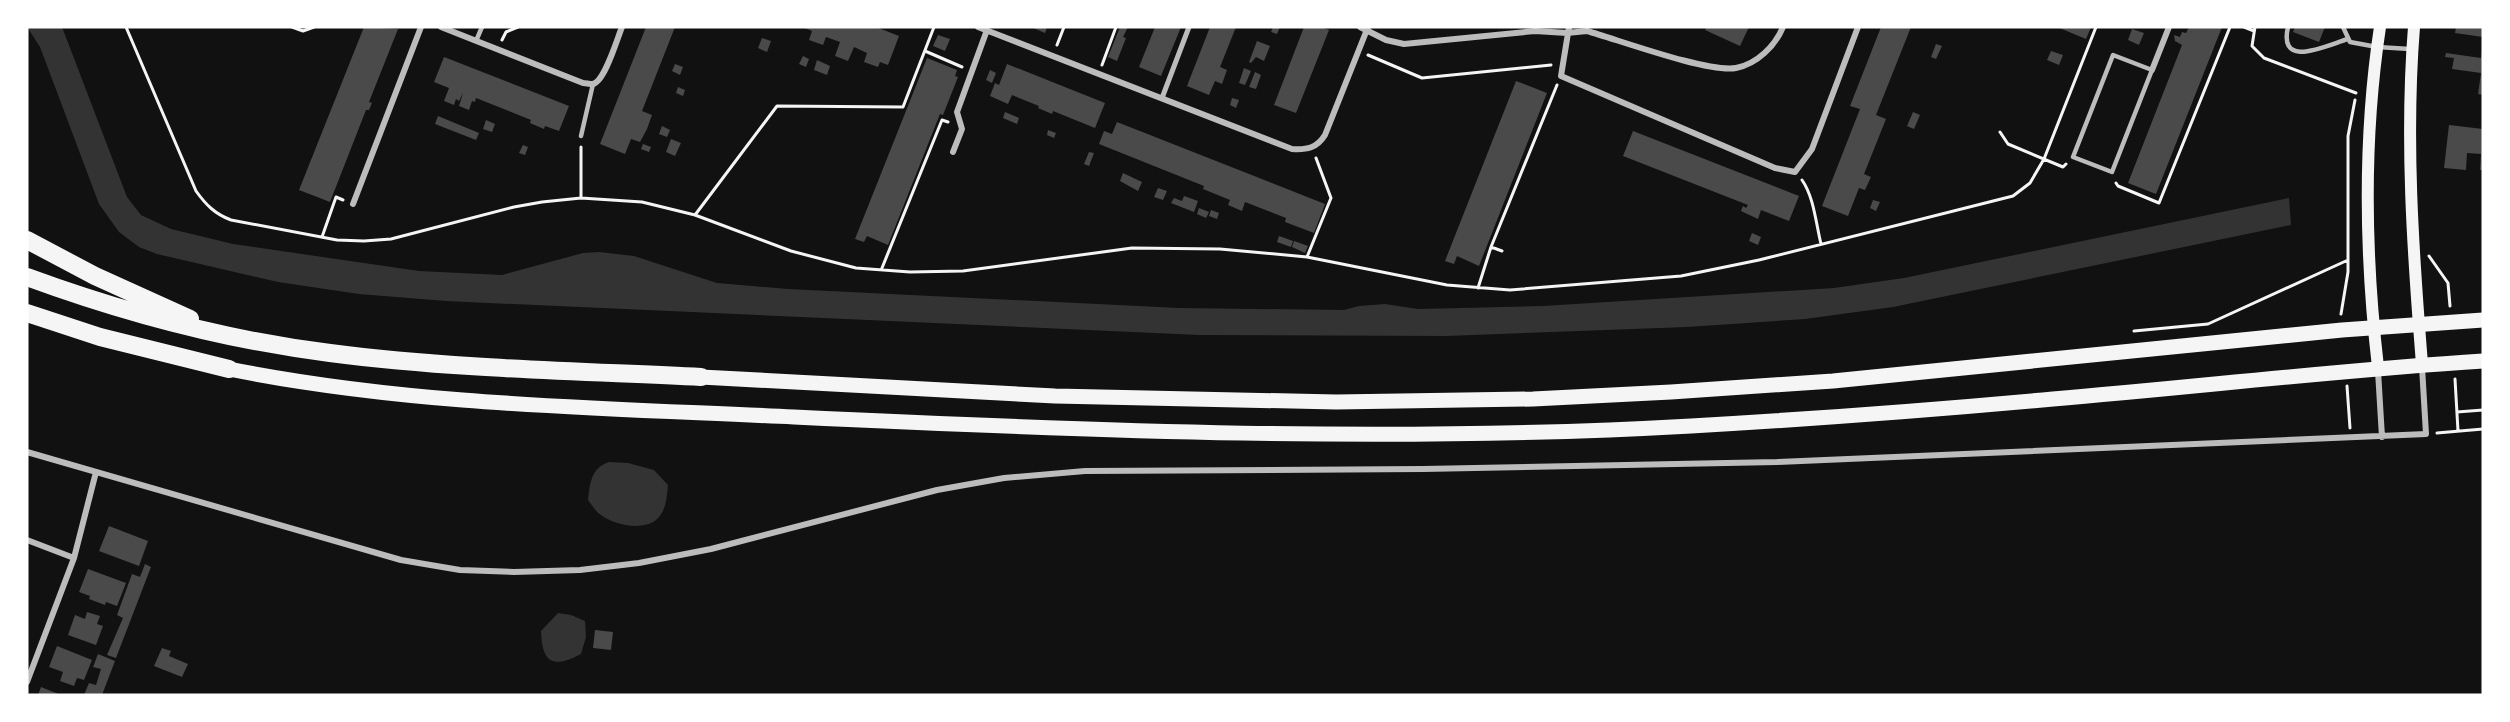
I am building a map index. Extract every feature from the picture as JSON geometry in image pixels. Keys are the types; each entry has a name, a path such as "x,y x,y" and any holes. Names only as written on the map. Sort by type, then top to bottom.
{"highway":[{"path":"27,240 95,276 226,335"},
{"path":"27,277 111,306 226,335 329,353 428,363 701,377"},
{"path":"27,311 100,337 229,369"}],"main road":[{"path":"2378,367 2368,247 2370,136 2380,27"},
{"path":"2414,27 2410,139 2422,364"},
{"path":"701,377 1055,396 1336,402 1533,399 1833,381 2342,330 2483,320"},
{"path":"229,369 333,387 413,396 569,406 1070,430 1356,434 1673,427 1849,416 2066,398 2378,367 2483,361"}],"street":[{"path":"353,204 421,27"},
{"path":"441,27 583,83 593,84 600,80 622,27"},
{"path":"978,27 1292,149 1312,148 1321,143 1368,28"},
{"path":"1162,98 1189,27"},
{"path":"1360,27 1368,28 1386,40 1404,44 1535,31 1587,31 1710,67 1735,68 1755,61 1778,40 1783,27"},
{"path":"1568,30 1561,76 1775,168 1795,172 1812,149 1858,27"},
{"path":"2152,70 2169,27"},
{"path":"953,152 962,129 957,112 987,30"},
{"path":"27,452 401,560 460,570 514,572 580,570 639,563 711,549 936,490 1004,478 1085,471 1423,469 1778,462 2426,434 2422,364"},
{"path":"2378,367 2382,437"},
{"path":"27,682 74,558 96,472"},
{"path":"27,540 74,558"}],"lane":[{"path":"476,41 482,27"},
{"path":"2288,27 2286,42 2295,52 2348,39"},
{"path":"2343,27 2350,42 2377,47 2412,49"},
{"path":"2113,55 2152,70 2112,172 2073,157 2113,55"},
{"path":"581,136 593,84"}],"path":[{"path":"126,27 196,191 206,205 218,215 231,220 322,237 364,241 391,239 514,207 581,198 642,202 695,215 791,251 840,265 910,272 963,271 1153,247 1220,249 1307,257 1447,285 1522,289 1681,276 2013,196 2030,183 2044,159 2096,27"},
{"path":"292,27 303,31 314,27"},
{"path":"498,49 506,32 518,27"},
{"path":"695,215 777,106 903,107 934,27"},
{"path":"1053,56 1064,27"},
{"path":"1099,73 1116,27"},
{"path":"2112,172 2118,186 2159,203 2230,27"},
{"path":"2244,27 2255,29 2252,46 2264,58 2356,93 2348,136 2349,260 2341,311 2342,330"},
{"path":"925,51 964,68"},
{"path":"1359,51 1422,78 1562,64"},
{"path":"1478,288 1491,247 1561,76"},
{"path":"882,268 942,120 962,129"},
{"path":"2000,132 2008,144 2063,166 2073,157"},
{"path":"581,136 581,198"},
{"path":"1307,257 1331,198 1312,148"},
{"path":"1795,172 1806,186 1821,244"},
{"path":"322,237 336,197 353,204"},
{"path":"1491,247 1502,251"},
{"path":"2427,252 2448,283 2451,321"},
{"path":"2134,331 2208,324 2349,260"},
{"path":"2454,363 2458,431"},
{"path":"2345,371 2351,438"},
{"path":"2457,412 2483,410"},
{"path":"2426,434 2483,429"}],"shaded area":[{"path":"27,27 62,27 127,197 141,215 171,229 233,244 419,271 502,275 583,253 599,252 634,256 717,283 788,289 1179,308 1344,310 1385,304 1418,309 1543,306 1834,288 1904,278 2289,198 2291,225 1893,307 1805,319 1687,327 1446,336 1199,335 446,301 359,294 278,282 157,254 139,247 119,232 99,204 40,47"},
{"path":"609,462 628,463 654,470 668,485 664,509 656,520 636,526 620,524 599,514 588,500 591,482 598,468"},
{"path":"558,613 585,621 586,637 581,654 556,662 547,656 544,650 541,631"}],"building":[{"path":"364,27 398,29 369,102 372,103 369,110 366,110 330,202 299,190"},
{"path":"646,27 675,27 642,111 652,115 647,129 640,142 631,139 625,154 600,144"},
{"path":"802,27 876,27 899,36 888,65 880,62 878,67 864,62 867,53 854,47 848,61 835,56 840,42 826,37 823,45 809,40 812,31"},
{"path":"1031,27 1047,27 1045,33"},
{"path":"1120,27 1128,27 1117,61 1108,57"},
{"path":"1155,27 1181,27 1161,76 1139,67"},
{"path":"1210,27 1236,27 1220,67 1227,70 1222,84 1215,81 1209,95 1187,86"},
{"path":"1273,27 1280,27 1277,34 1271,32"},
{"path":"1304,27 1321,27 1329,30 1296,113 1274,105"},
{"path":"1707,27 1749,27 1740,46 1705,30"},
{"path":"1881,27 1911,27 1876,115 1886,119 1864,174 1871,177 1865,190 1859,188 1848,216 1822,206 1860,109 1850,106"},
{"path":"2057,27 2091,27 2086,39"},
{"path":"2189,27 2222,27 2156,194 2128,183 2182,45 2175,41 2174,35 2180,37 2182,32 2186,33"},
{"path":"2295,27 2325,27 2319,42 2293,32"},
{"path":"2456,27 2483,27 2483,37 2455,33"},
{"path":"2132,29 2144,33 2139,45 2128,40"},
{"path":"938,35 950,39 945,51 933,46"},
{"path":"762,38 771,41 767,52 758,48"},
{"path":"1257,41 1270,46 1264,61 1256,57 1251,63 1249,62"},
{"path":"1936,44 1942,46 1936,59 1931,57"},
{"path":"2482,50 2483,95 2478,94 2481,73 2452,69 2454,58 2445,57 2446,53 2481,58"},
{"path":"2051,51 2063,55 2059,65 2047,60"},
{"path":"803,56 809,59 806,67 799,64"},
{"path":"444,57 569,106 559,131 545,126 544,129 530,123 531,120 476,98 475,102 472,101 469,110 459,106 463,93 459,101 456,99 454,105 444,101 449,88 434,82"},
{"path":"927,58 957,70 955,76 958,77 943,115 940,114 888,245 867,236 864,242 855,239"},
{"path":"817,60 830,66 827,75 814,70"},
{"path":"675,64 683,67 680,75 672,71"},
{"path":"1007,64 1105,103 1095,128 1053,111 1052,114 1012,95 1008,104 990,96 995,83 999,85"},
{"path":"1244,68 1251,71 1245,85 1239,83"},
{"path":"990,70 996,73 992,83 986,80"},
{"path":"1255,72 1261,75 1256,89 1249,87"},
{"path":"1516,81 1547,93 1479,266 1457,256 1454,264 1445,261"},
{"path":"678,87 685,90 683,96 676,93"},
{"path":"1232,98 1239,100 1236,108 1230,105"},
{"path":"1005,112 1019,118 1017,124 1003,118"},
{"path":"1913,112 1920,115 1914,129 1907,126"},
{"path":"438,116 479,133 476,140 435,124"},
{"path":"486,120 495,124 492,132 483,129"},
{"path":"1117,122 1325,204 1314,233 1285,222 1286,218 1245,202 1242,211 1228,205 1230,200 1203,189 1204,186 1099,144 1104,131 1112,134"},
{"path":"2449,125 2483,129 2483,170 2480,170 2481,154 2467,153 2466,170 2444,168"},
{"path":"662,126 670,130 667,137 659,134"},
{"path":"1048,130 1056,133 1054,138 1047,135"},
{"path":"1633,131 1799,196 1789,221 1761,210 1758,219 1741,211 1743,206 1746,208 1748,205 1623,156"},
{"path":"671,139 681,143 675,156 666,152"},
{"path":"643,144 651,147 649,152 641,149"},
{"path":"523,145 528,147 525,155 519,153"},
{"path":"1089,152 1094,153 1089,166 1084,164"},
{"path":"1123,173 1142,182 1138,191 1120,181"},
{"path":"1158,188 1167,191 1163,200 1154,197"},
{"path":"1184,196 1198,201 1194,212 1171,203 1174,198 1182,201"},
{"path":"1873,200 1880,202 1876,211 1870,208"},
{"path":"1199,208 1209,212 1206,218 1197,214"},
{"path":"1211,210 1219,213 1217,219 1209,216"},
{"path":"1752,233 1761,237 1758,245 1749,241"},
{"path":"1279,236 1293,241 1291,247 1277,242"},
{"path":"1294,241 1308,246 1305,253 1292,247"},
{"path":"109,526 148,541 139,566 99,551"},
{"path":"145,564 151,567 116,658 107,655 123,618 117,615 132,574 140,577"},
{"path":"88,569 126,583 117,606 106,602 105,605 79,592"},
{"path":"87,612 100,616 97,624 103,626 96,645 68,635 75,615 85,619"},
{"path":"595,630 613,632 611,650 593,648"},
{"path":"57,646 92,660 84,680 77,678 74,686 60,681 63,672 49,667"},
{"path":"162,648 171,651 169,656 188,664 182,677 154,666"},
{"path":"98,654 115,661 102,695 84,695 89,683 96,685 101,669 93,667"},
{"path":"41,687 61,695 38,695"}]}
